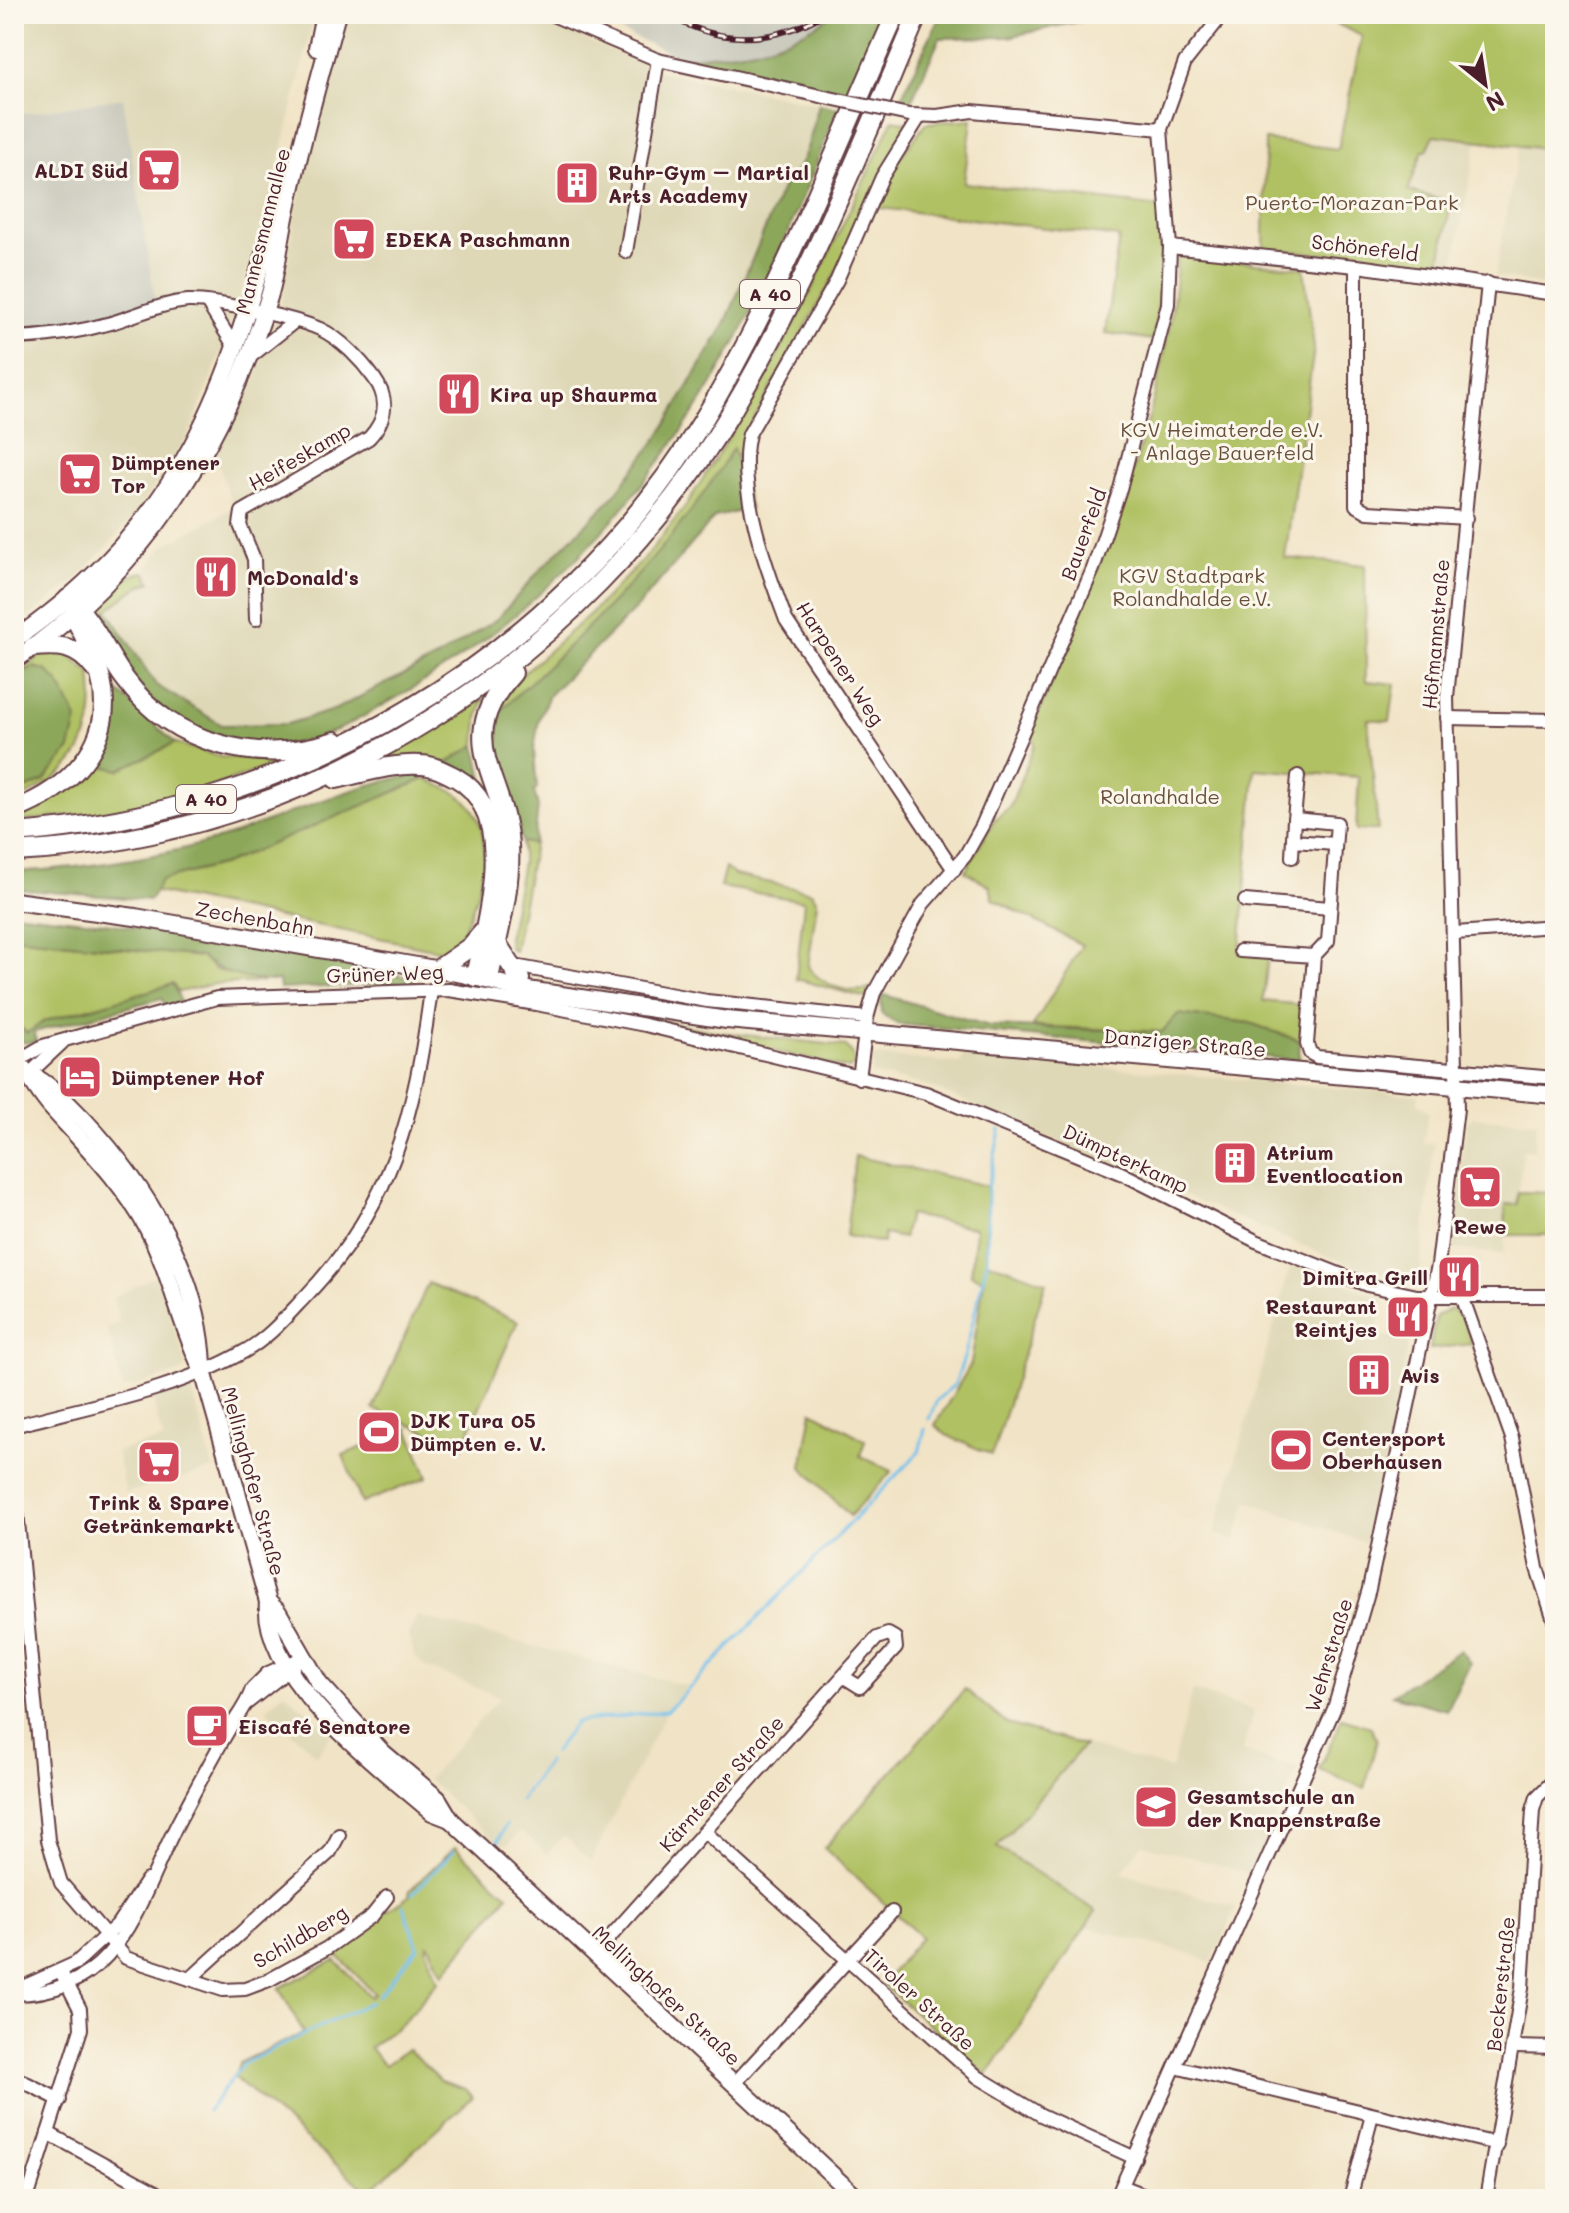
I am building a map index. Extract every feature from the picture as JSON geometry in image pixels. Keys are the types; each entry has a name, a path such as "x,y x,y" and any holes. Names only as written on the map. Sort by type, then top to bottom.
{"highway":[{"name":"A 40","path":"14,833 135,818 229,793 312,761 387,724 498,648 552,602 604,551 659,484 702,422 820,195 896,14"},
{"name":"A 40","path":"14,852 85,845 147,834 298,788 350,765 434,718 493,679 553,629 649,530 732,410 780,325 918,14"},
{"path":"74,608 145,704 204,741 260,752 292,751 387,724"},
{"path":"14,810 45,799 67,783 84,762 103,713 101,676 74,608"},
{"path":"437,970 489,938 510,865 509,843 482,748 482,729 489,705 500,688 553,629"},
{"path":"33,647 60,645 72,648 85,656 101,676"},
{"path":"298,788 382,769 422,764 464,782 479,798 491,822 495,849 489,938 482,978"},
{"path":"489,938 520,973"}],"main road":[{"name":"Mannesmannallee","path":"255,313 324,14"},
{"name":"Mannesmannallee","path":"14,661 74,608 168,488 242,354 337,14"},
{"name":"Mannesmannallee","path":"14,640 74,608"},
{"name":"Zechenbahn","path":"14,901 135,917 482,978 521,989 572,994 727,1020 814,1022"},
{"name":"Zechenbahn","path":"482,978 520,973 572,994"},
{"name":"Danziger Straße","path":"814,1022 1555,1095"},
{"name":"Mellinghofer Straße","path":"15,1059 29,1074 50,1085 103,1141 147,1199 184,1278 202,1343 203,1371 268,1602 267,1614 273,1637 321,1709 432,1812 450,1819 858,2199"}],"street":[{"path":"550,14 658,60 914,116 972,111 1124,123 1161,129"},
{"name":"Bauerfeld","path":"859,1078 874,993 923,904 972,846 994,802 1106,533 1166,316 1170,247 1161,129 1185,62 1223,14"},
{"path":"626,252 658,60"},
{"name":"Harpener Weg","path":"914,116 882,177 837,280 749,434 744,457 771,582 786,620 954,870"},
{"name":"Schönefeld","path":"1170,247 1356,266 1555,294"},
{"path":"1356,266 1356,505 1368,512 1466,518"},
{"name":"Höfmannstraße","path":"1457,1086 1447,718 1488,283"},
{"name":"Heifeskamp","path":"14,338 49,337 189,301 319,329 344,345 375,379 382,393 384,416 369,438 242,512 240,525 254,559 256,619"},
{"path":"208,304 242,354 294,322"},
{"path":"1447,718 1555,720"},
{"path":"1292,857 1298,776"},
{"path":"1294,819 1337,823 1328,941 1314,956 1307,1044 1310,1053 1317,1057 1555,1078"},
{"path":"1293,841 1335,844"},
{"path":"1245,901 1330,908"},
{"path":"1455,933 1555,926"},
{"path":"1240,951 1314,956"},
{"name":"Zechenbahn","path":"520,973 707,1001 814,1022"},
{"path":"14,1426 203,1371 257,1343 285,1317 335,1263 377,1200 414,1100 431,990"},
{"name":"Grüner Weg","path":"15,1059 36,1049 217,998 431,990 522,1002 645,1025 800,1064"},
{"name":"Grüner Weg","path":"29,1074 64,1041"},
{"name":"Dümpterkamp","path":"800,1064 939,1098 1121,1173 1202,1216 1319,1267 1385,1290 1431,1296 1555,1296"},
{"name":"Wehrstraße","path":"1116,2199 1319,1747 1343,1681 1369,1589 1431,1296 1445,1219 1457,1086"},
{"path":"1462,1296 1512,1438 1535,1559 1555,1623"},
{"name":"Schildberg","path":"14,1479 50,1858 68,1895 116,1948 136,1963 223,1990 245,1989 269,1980 327,1948 372,1916 387,1897"},
{"name":"Kärntener Straße","path":"595,1954 877,1638 891,1634 896,1648 860,1687 844,1677"},
{"path":"14,1993 31,1994 64,1978 86,1974 116,1948 141,1907 179,1820 247,1703 252,1689 293,1663"},
{"name":"Beckerstraße","path":"1486,2199 1514,2047 1525,1962 1533,1810 1537,1797 1555,1779"},
{"name":"Tiroler Straße","path":"705,1832 989,2084 1041,2115 1135,2158"},
{"path":"190,1979 330,1852 339,1835"},
{"path":"64,1978 107,1936 156,1867"},
{"path":"734,2084 892,1912"},
{"path":"27,2199 81,2029 80,2009 64,1978"},
{"path":"1514,2047 1555,2048"},
{"path":"1175,2067 1497,2144"},
{"path":"14,2077 60,2100"},
{"path":"1350,2199 1372,2115"},
{"path":"48,2133 168,2199"},
{"path":"1122,2186 1155,2199"}],"shaded area":[{"path":"43,14 315,14 270,199 224,344 189,435 137,512 106,548 74,581 14,629 14,329 75,323 124,312 123,98 14,115 14,20"},
{"path":"347,14 526,14 659,71 819,104 802,163 796,176 783,186 725,324 660,435 611,499 541,569 498,618 437,658 334,710 287,724 222,725 156,685 108,611 137,586 150,582 145,572 162,547 233,508 215,454 254,383 283,296 295,213"},
{"path":"581,14 833,14 807,32 768,49 682,58"},
{"path":"123,98 155,300 124,312 75,323 14,329 14,115"},
{"path":"1433,135 1477,140 1453,270 1439,267 1451,202 1408,191 1423,150 1427,150"},
{"path":"1519,146 1555,150 1555,287 1495,276"},
{"path":"963,1055 1419,1095 1418,1103 1429,1112 1423,1142 1434,1144 1419,1281 1380,1274 1329,1257 926,1085 871,1074 874,1056 960,1063"},
{"path":"1473,1117 1537,1122 1534,1150 1523,1150 1517,1205 1506,1205 1504,1254 1453,1249 1466,1124"},
{"path":"1291,1264 1384,1298 1376,1334 1409,1341 1370,1544 1247,1501 1235,1541 1215,1533"},
{"path":"158,1274 186,1365 182,1372 123,1389 107,1327 120,1323 113,1298"},
{"path":"182,1385 192,1389 213,1469 126,1493 116,1452 163,1439 151,1394"},
{"path":"417,1616 688,1686 668,1708 591,1861 564,1836 547,1854 521,1831 509,1844 499,1845 428,1779 500,1697 425,1667 415,1657 408,1634"},
{"name":"Gesamtschule an der Knappenstraße","path":"1193,1690 1254,1711 1242,1751 1298,1769 1251,1874 1142,1844 1122,1873 1236,1907 1211,1963 1192,1954 1085,1927 1095,1911 997,1847 1084,1745 1171,1769"},
{"path":"284,1692 332,1733 317,1755 266,1710"}],"green space":[{"path":"833,14 883,14 847,94 682,58 761,48 795,36"},
{"path":"941,14 1112,14 1009,37 940,38 908,108 898,104"},
{"name":"Puerto-Morazan-Park","path":"1316,14 1555,14 1555,150 1434,135 1427,150 1423,150 1408,191 1451,202 1439,267 1264,248 1265,140 1338,149 1362,36"},
{"path":"819,104 838,108 770,273 730,353 683,429 652,471 619,512 547,587 467,653 423,682 348,725 317,738 280,744 232,739 186,724 161,709 150,698 129,672 95,617 108,611 156,685 222,725 287,724 334,710 437,658 498,618 541,569 611,499 660,435 725,324 783,186 803,159"},
{"path":"972,119 964,183 1160,207 1162,279 1153,340 1105,333 1119,237 872,207 889,173 926,123"},
{"path":"893,120 911,123 833,278 747,432 736,458 733,449 708,488 655,557 500,711 498,747 492,726 499,703 520,676 590,614 644,559 687,504 762,384 807,299"},
{"path":"1178,255 1304,268 1314,348 1285,558 1365,565 1366,681 1395,684 1390,721 1368,719 1378,830 1356,830 1359,777 1255,769 1240,953 1268,956 1263,1001 1303,1005 1300,1041 1250,1023 1178,1014 1162,1032 1033,1026 1082,945 993,899 990,886 965,871 995,819 1010,807 1035,743 1030,734 1123,500 1159,379 1171,318"},
{"path":"733,448 750,509 715,517 639,605 549,695 539,719 534,750 537,788 534,791 538,806 534,844 522,842 498,747 500,711 596,619 655,556 708,487"},
{"path":"145,572 151,582 135,589 95,617 102,601 114,587 129,577"},
{"path":"65,652 91,674 93,697 86,737 67,768 53,780 14,801 14,794 44,781 59,683 41,670 20,673 42,654"},
{"path":"34,667 47,671 59,683 77,719 70,749 44,781 14,794 14,676"},
{"path":"113,687 175,743 119,770 96,764 109,742"},
{"path":"484,698 478,718 476,745 447,763 425,758 377,764"},
{"path":"175,743 221,757 290,759 194,793 109,812 14,822 14,816 43,806 96,764 119,770"},
{"path":"476,745 484,784 480,786 447,763"},
{"path":"417,775 425,779 224,864 161,880 150,900 14,889 14,872 96,865 178,850 231,835 346,792"},
{"path":"425,779 468,803 480,824 484,842 484,860 476,898 454,947 442,951 152,891 161,880 224,864"},
{"path":"522,842 534,844 514,951 510,949 508,939 522,862"},
{"path":"725,868 735,875 812,892 817,902 808,967 820,979 836,987 853,990 870,988 866,998 796,979 804,901 720,887"},
{"path":"14,913 113,924 415,978 415,983 280,989 279,981 238,976 201,957 14,937"},
{"path":"14,937 201,957 216,970 264,982 215,984 179,992 172,985 45,1021 27,1033 14,1022"},
{"path":"173,984 181,1002 165,1006 162,998 34,1032 36,1041 25,1043 14,1036 14,1022 27,1033 45,1021"},
{"path":"881,994 989,1026 1162,1032 1178,1014 1250,1023 1300,1041 1299,1060 897,1024 882,1014"},
{"path":"612,1012 718,1032 845,1046 852,1053 855,1065 849,1069"},
{"path":"855,1156 988,1186 986,1261 1046,1282 992,1455 946,1435 935,1425 971,1364 984,1280 971,1275 976,1228 909,1215 903,1238 884,1234 883,1243 846,1236"},
{"path":"1518,1192 1555,1193 1555,1235 1505,1235 1506,1204 1517,1205"},
{"path":"428,1283 518,1321 462,1447 373,1409"},
{"path":"1451,1309 1463,1317 1472,1344 1430,1349 1436,1316"},
{"path":"812,1411 865,1440 860,1456 892,1471 850,1516 802,1467"},
{"path":"408,1428 428,1477 362,1503 343,1455"},
{"path":"1460,1650 1470,1663 1447,1710 1392,1695"},
{"path":"965,1689 1007,1724 1084,1745 997,1847 1096,1911 987,2075 882,1984 921,1937 824,1848"},
{"path":"1342,1718 1371,1727 1377,1740 1365,1788 1319,1770"},
{"path":"455,1847 508,1895 443,1974 428,1944 426,1948 438,1981 403,2023 369,2048 385,2065 408,2049 441,2081 466,2089 473,2097 368,2192 234,2077 239,2063 304,2033 279,1988 335,1960 371,1997 374,1993 331,1949 409,1896 410,1890"}],"waterway":[{"path":"929,1419 937,1400 955,1384 965,1355 987,1261 988,1188 1000,1130"},
{"path":"554,1752 576,1722 666,1711 919,1452 925,1429"},
{"path":"520,1801 547,1762"},
{"path":"498,1841 506,1825"},
{"path":"412,1894 454,1851"},
{"path":"378,1996 418,1947 403,1905"},
{"path":"207,2111 243,2064 371,2002"}],"railway":[{"path":"667,14 705,31 745,37 785,31 824,14"}],"place":[{"name":"ALDI Süd","path":"159,170"},
{"name":"Ruhr-Gym – Martial Arts Academy","path":"577,183"},
{"name":"EDEKA Paschmann","path":"354,239"},
{"name":"Kira up Shaurma","path":"459,394"},
{"name":"Dümptener Tor","path":"80,474"},
{"name":"McDonald's","path":"216,577"},
{"name":"Dümptener Hof","path":"80,1077"},
{"name":"Atrium Eventlocation","path":"1235,1163"},
{"name":"Rewe","path":"1480,1187"},
{"name":"Dimitra Grill","path":"1459,1277"},
{"name":"Restaurant Reintjes","path":"1408,1317"},
{"name":"Avis","path":"1369,1375"},
{"name":"DJK Tura 05 Dümpten e. V.","path":"379,1432"},
{"name":"Centersport Oberhausen","path":"1291,1450"},
{"name":"Trink & Spare Getränkemarkt","path":"159,1462"},
{"name":"Eiscafé Senatore","path":"207,1726"},
{"name":"Gesamtschule an der Knappenstraße","path":"1156,1807"}],"park label":[{"name":"KGV Heimaterde e.V. - Anlage Bauerfeld","path":"1222,440"},
{"name":"KGV Stadtpark Rolandhalde e.V.","path":"1192,586"},
{"name":"Rolandhalde","path":"1160,796"}]}
